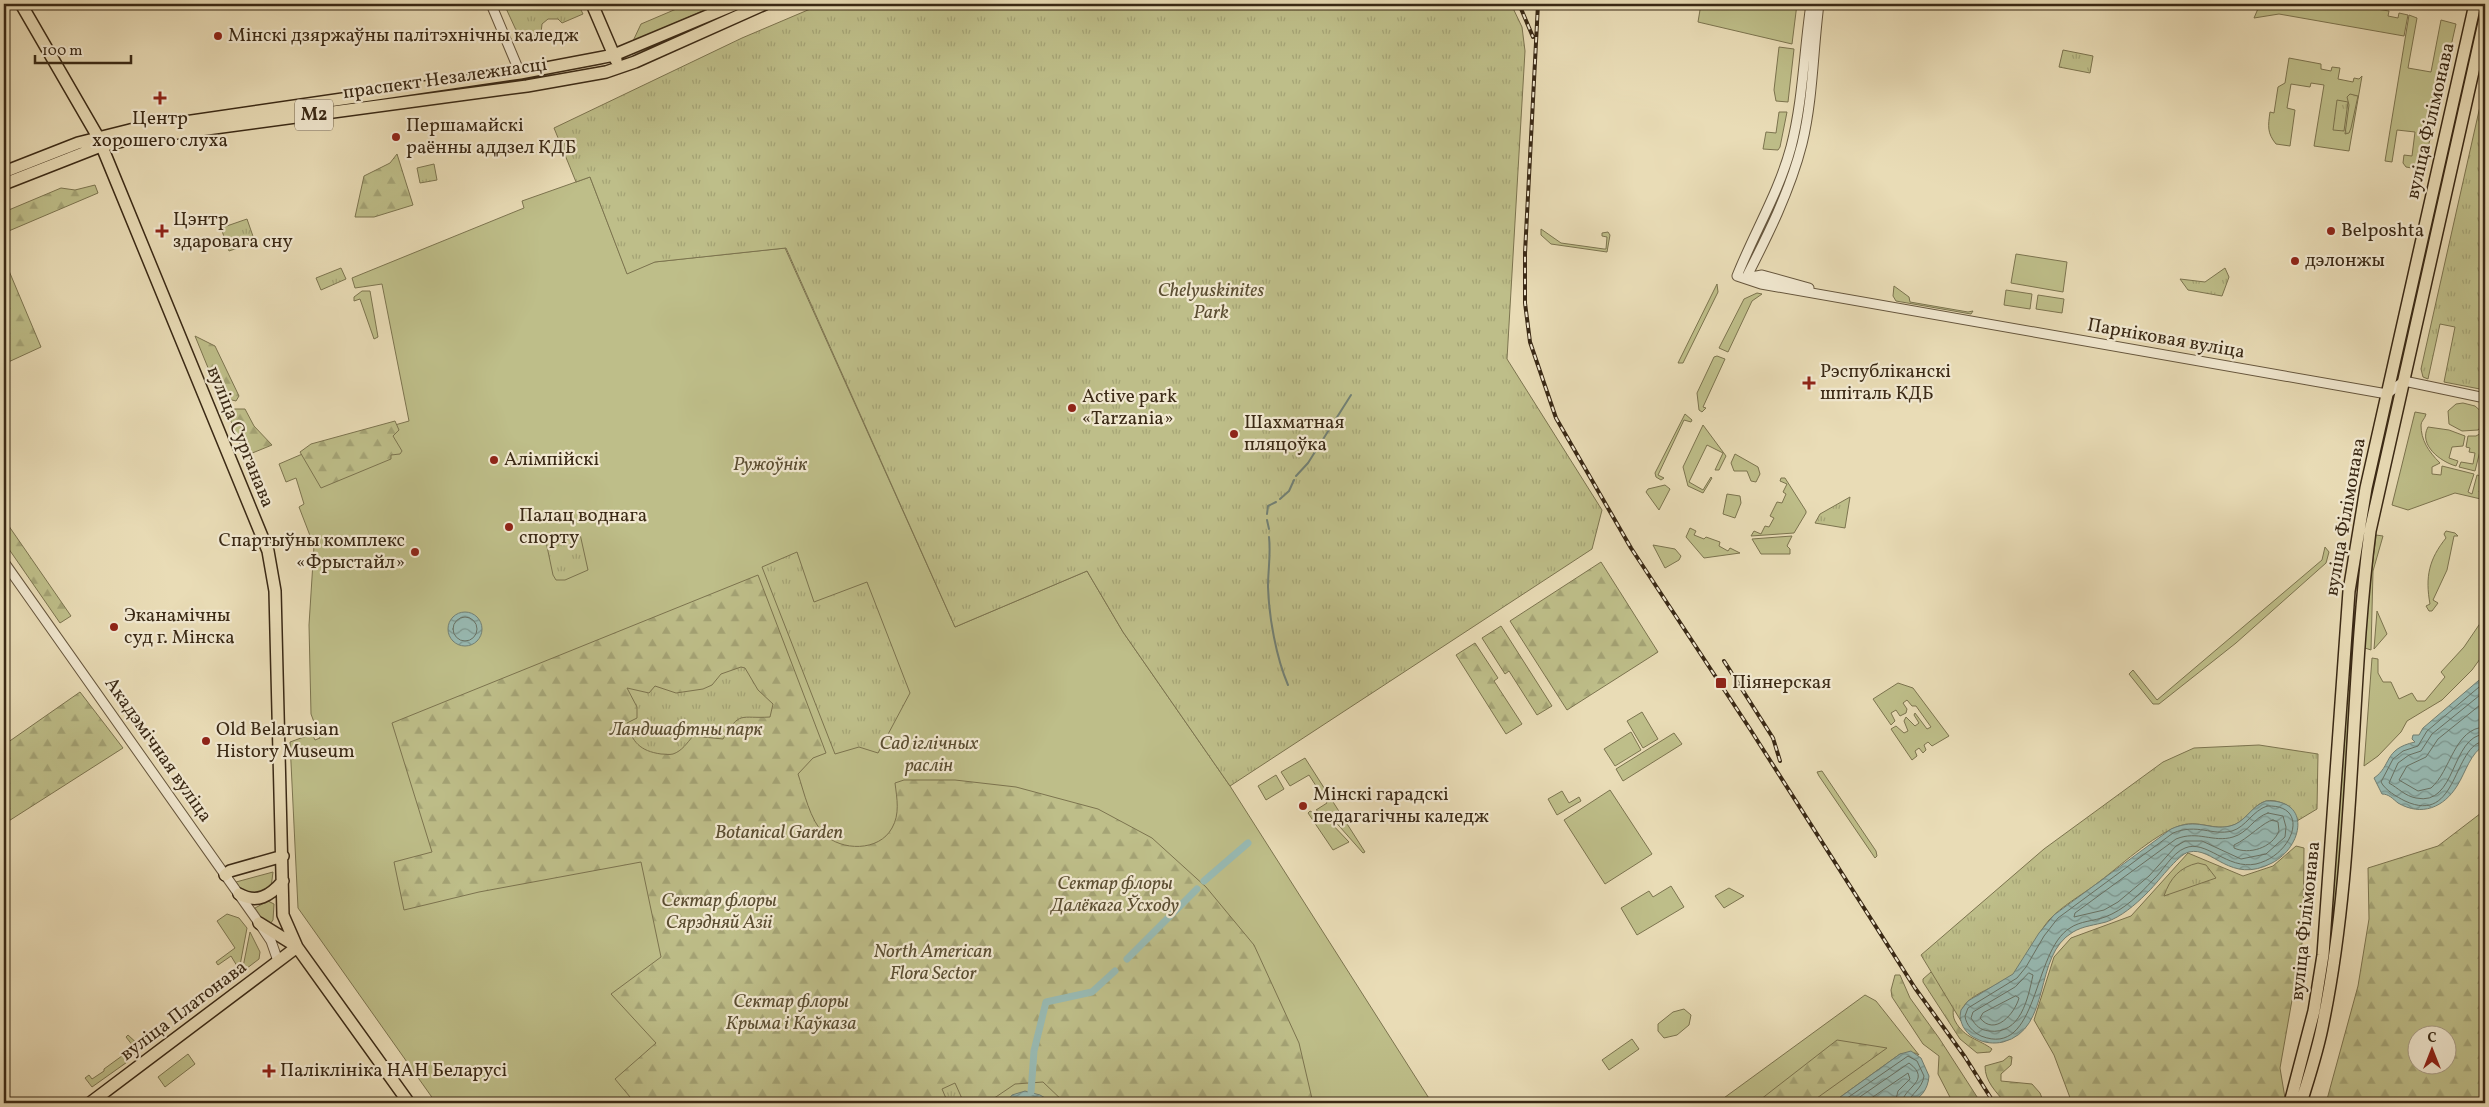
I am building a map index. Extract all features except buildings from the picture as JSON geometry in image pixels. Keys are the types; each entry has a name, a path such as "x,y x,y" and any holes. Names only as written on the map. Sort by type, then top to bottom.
{"main road":[{"name":"вуліца Сурганава","path":"21,4 100,142 268,551 275,591 283,915 298,947"},
{"path":"592,4 620,68"},
{"name":"праспект Незалежнасці","path":"4,184 130,130 520,73 614,55 736,4"},
{"name":"праспект Незалежнасці","path":"4,172 100,142 527,86 620,68 765,4"},
{"name":"вуліца Філімонава","path":"2290,1103 2314,1011 2323,955 2353,558 2424,230 2458,84 2479,5"},
{"name":"вуліца Філімонава","path":"2301,1103 2323,1025 2334,961 2361,608 2370,531 2485,18"},
{"path":"2458,84 2470,87"},
{"path":"2424,230 2436,233"},
{"path":"2338,744 2351,745"},
{"path":"225,875 230,871 283,856"},
{"path":"239,894 253,899 264,897 274,891 283,881"},
{"path":"259,923 298,947 410,1103"},
{"name":"вуліца Платонава","path":"90,1103 298,947"}],"street":[{"path":"491,4 520,73"},
{"path":"1741,277 1784,170 1796,126 1811,4"},
{"path":"1741,277 1778,214 1791,181 1802,143 1808,109 1819,4"},
{"path":"1797,108 1808,109"},
{"name":"Парніковая вуліца","path":"1741,277 1761,284 2387,394"},
{"path":"2387,394 2404,381 2485,398"},
{"name":"Акадэмічная вуліца","path":"4,562 259,923 271,941 278,961"}],"green space":[{"path":"504,4 578,4 583,14 562,23 558,19 548,19 542,24 541,33 521,41"},
{"path":"688,4 719,4 633,41 641,24"},
{"name":"Chelyuskinites Park","path":"822,4 1511,4 1522,27 1525,51 1507,359 1602,510 1592,549 1230,786 1123,632 1087,571 955,627 786,248 655,262 627,274 590,177 576,182 554,128 742,38"},
{"path":"1701,4 1797,4 1792,44 1698,22"},
{"path":"2260,4 2346,4 2389,11 2388,16 2398,18 2399,13 2408,15 2404,36 2279,14 2254,18"},
{"path":"2409,15 2417,18 2408,68 2431,72 2441,20 2456,24 2423,170 2406,167 2403,163 2404,155 2412,156 2415,132 2397,130 2392,162 2385,161"},
{"path":"1779,47 1794,49 1788,102 1776,101 1774,90"},
{"path":"2063,50 2093,56 2090,73 2059,67"},
{"path":"2289,58 2321,64 2321,69 2331,71 2332,67 2340,68 2338,79 2353,82 2354,78 2359,79 2362,76 2349,151 2314,146 2324,85 2311,83 2310,87 2291,84 2287,108 2295,110 2290,146 2276,144 2273,140 2269,129 2270,112 2274,113 2278,87 2285,83"},
{"path":"2485,84 2485,390 2444,382 2455,327 2440,324 2428,379 2423,377 2421,369"},
{"path":"2350,94 2358,96 2351,128 2349,133 2345,134 2349,105 2347,97"},
{"path":"2337,100 2348,102 2344,131 2333,130"},
{"path":"1779,112 1787,112 1780,147 1778,150 1763,149 1766,132 1776,133"},
{"path":"397,154 413,205 374,217 355,217 364,176 390,163"},
{"path":"434,164 437,180 420,183 417,168"},
{"name":"Botanical Garden","path":"590,177 627,273 654,262 785,248 955,627 1087,571 1123,632 1230,786 1432,1103 436,1103 298,908 290,742 312,734 315,740 320,738 311,714 309,625 314,546 299,507 304,504 296,478 286,482 279,464 321,446 409,421 382,284 355,288 352,278 524,208 522,201"},
{"path":"95,185 98,193 4,233 4,212 61,188 75,190"},
{"path":"247,219 255,242 229,251 221,228"},
{"path":"1541,229 1561,243 1604,249 1606,249 1607,237 1602,236 1602,233 1608,232 1610,235 1607,252 1551,244 1541,235"},
{"path":"2016,254 2067,262 2063,292 2011,283"},
{"path":"4,259 41,347 4,364"},
{"path":"341,268 346,279 321,290 316,278"},
{"path":"2225,268 2229,277 2222,296 2188,290 2180,279 2205,282"},
{"path":"1717,284 1718,292 1683,363 1678,363"},
{"path":"1894,286 1909,297 1910,302 1968,312 1973,311 1971,314 1896,301 1893,296"},
{"path":"2006,290 2032,294 2030,309 2004,305"},
{"path":"362,291 370,291 378,337 374,339 360,299 354,301 354,297"},
{"path":"1757,293 1762,294 1752,301 1728,352 1719,348 1744,299"},
{"path":"2038,295 2064,299 2062,313 2036,309"},
{"path":"195,336 215,346 239,396 236,401 220,397"},
{"path":"1717,356 1725,359 1703,407 1706,408 1702,412 1699,410 1697,393 1714,357"},
{"path":"2463,403 2475,406 2484,414 2485,422 2478,430 2462,431 2449,424 2448,411 2456,404"},
{"path":"230,409 245,409 254,426 272,445 245,456 228,414"},
{"path":"2415,412 2426,414 2421,424 2422,436 2429,450 2440,463 2432,467 2432,474 2441,475 2442,466 2474,474 2468,492 2472,494 2477,475 2485,477 2485,487 2481,486 2479,492 2485,494 2485,500 2455,493 2408,510 2392,505"},
{"path":"1685,414 1692,420 1691,422 1684,420 1658,475 1664,478 1661,480 1656,477 1655,473"},
{"path":"395,421 399,430 393,436 402,451 400,454 391,455 391,459 321,488 300,452 311,444"},
{"path":"1703,425 1726,456 1719,470 1715,470 1723,453 1707,445 1689,482 1703,490 1711,477 1703,493 1688,486 1683,467"},
{"path":"2428,427 2449,430 2465,436 2463,446 2452,447 2449,458 2458,461 2456,466 2444,461 2433,452 2426,440"},
{"path":"2485,431 2475,471 2459,467 2461,462 2473,464 2475,453 2469,452 2470,448 2466,447 2468,436 2476,436"},
{"path":"1735,454 1758,467 1760,474 1756,482 1751,481 1747,471 1734,471 1731,463"},
{"path":"1781,478 1785,478 1806,513 1794,533 1751,536 1754,531 1761,534 1765,526 1769,527 1774,518 1770,516 1777,502 1782,503 1786,494 1783,492 1787,484 1780,481"},
{"path":"1665,485 1670,489 1659,510 1646,492 1648,489"},
{"path":"1727,494 1740,496 1741,503 1735,518 1723,514"},
{"path":"1850,497 1845,528 1815,523 1820,514"},
{"path":"4,519 71,616 60,623 4,542"},
{"path":"1690,528 1696,531 1694,535 1720,542 1719,546 1728,551 1730,548 1740,553 1704,558 1686,537"},
{"path":"2446,531 2455,533 2458,536 2454,536 2447,570 2433,600 2438,603 2432,611 2429,611 2426,606 2430,604 2428,577 2432,561 2446,538 2444,534"},
{"path":"580,534 588,570 565,580 556,580 553,575 545,537"},
{"path":"2376,535 2383,536 2373,571 2371,650 2365,648 2363,644"},
{"path":"1792,536 1787,546 1790,549 1790,554 1761,554 1752,539"},
{"path":"1653,545 1675,549 1681,556 1679,560 1665,568"},
{"path":"2325,547 2329,552 2326,563 2236,643 2159,704 2153,704 2129,674 2133,670 2157,700 2322,560"},
{"path":"797,552 814,602 867,582 910,693 878,753 859,747 835,754 762,567"},
{"path":"1601,562 1658,652 1567,710 1510,621"},
{"path":"758,575 826,753 813,758 798,774 811,814 824,834 840,844 850,846 869,845 886,836 895,823 897,806 895,783 904,780 955,780 1016,787 1098,809 1152,838 1206,887 1254,945 1299,1043 1313,1103 1065,1103 1043,1082 1015,1084 987,1103 635,1103 615,1079 656,1043 611,994 661,957 641,862 479,892 404,910 394,862 432,852 392,723"},
{"path":"2377,611 2387,634 2374,649"},
{"path":"2481,622 2485,625 2485,652 2472,670 2442,700 2407,721 2401,732 2378,756 2364,766 2372,658 2378,659 2378,673 2383,682 2391,682 2399,699 2412,693 2417,701 2425,701 2445,677 2441,672 2464,647"},
{"path":"1501,626 1552,706 1537,715 1509,671 1505,674 1482,638"},
{"path":"1475,643 1498,678 1494,681 1522,724 1506,734 1456,655"},
{"name":"Ландшафтны парк","path":"741,667 745,668 758,690 773,704 770,717 746,717 737,720 723,739 693,736 682,749 671,754 648,751 634,740 627,723 637,718 637,707 627,688 649,693 655,686 676,693 703,689 712,685 721,674"},
{"path":"1898,683 1913,688 1949,736 1932,746 1928,742 1924,745 1926,750 1923,753 1919,748 1915,751 1917,756 1912,760 1891,729 1896,726 1904,733 1908,731 1904,721 1906,717 1915,726 1919,723 1914,715 1915,713 1927,729 1931,727 1916,706 1912,706 1907,700 1903,703 1907,709 1906,713 1900,716 1896,710 1891,713 1895,721 1891,725 1873,699"},
{"path":"2347,686 2350,686 2338,898 2322,1004 2311,1055 2295,1103 2330,931"},
{"path":"80,692 123,748 4,824 4,745"},
{"path":"1642,712 1658,739 1643,748 1627,721"},
{"path":"1631,732 1641,750 1615,766 1604,749"},
{"path":"1674,733 1682,744 1623,781 1616,769"},
{"path":"2259,745 2318,754 2317,809 2297,821 2290,807 2279,802 2262,802 2239,822 2231,826 2218,827 2186,824 2169,830 2136,852 2054,915 2044,926 2020,968 2007,979 1980,993 1965,1004 1961,1012 1961,1021 1921,955 2044,849 2163,762 2194,748"},
{"path":"1305,758 1365,852 1363,853 1332,818 1316,810 1327,803 1309,775 1290,786 1281,772"},
{"path":"1822,771 1876,851 1877,856 1875,858 1819,776 1817,772"},
{"path":"1276,775 1284,789 1266,800 1258,786"},
{"path":"1610,790 1652,854 1605,884 1564,820"},
{"path":"1562,791 1569,803 1579,797 1581,801 1557,815 1548,799"},
{"path":"2485,810 2485,1102 2326,1103 2358,986 2369,919 2368,868 2438,846"},
{"path":"1310,811 1329,821 1349,842 1333,850 1308,813"},
{"path":"2296,846 2304,848 2303,938 2280,1068 2285,1098 2284,1103 2072,1103 2054,1055 2034,1020 2054,957 2071,938 2131,916 2188,853 2243,876 2273,866"},
{"path":"2198,863 2206,865 2216,878 2164,896 2176,874 2186,867"},
{"path":"273,872 271,888 255,895 241,889 236,882"},
{"path":"1671,886 1684,907 1637,935 1621,908 1649,891 1653,897"},
{"path":"1729,888 1744,896 1724,908 1715,896"},
{"path":"268,901 274,904 273,920 270,924 263,920 255,908"},
{"path":"227,914 239,918 247,928 238,976 230,981 226,974 237,966 231,956 218,965 216,962 235,948 217,921"},
{"path":"250,932 260,952 259,959 242,972"},
{"path":"1931,972 1942,980 1950,990 1954,1018 1959,1027 1963,1032 1992,1049 1990,1052 1977,1053 1960,1039 1923,982 1923,979"},
{"path":"1895,975 1900,975 1910,998 1939,1038 1981,1103 1953,1103 1938,1074 1939,1056 1923,1044 1892,997 1891,990"},
{"path":"1865,995 1876,1001 1919,1055 1915,1053 1900,1054 1832,1103 1717,1103"},
{"path":"1684,1009 1691,1015 1689,1025 1677,1035 1664,1038 1658,1031 1658,1024 1673,1012"},
{"path":"128,1035 140,1046 130,1060 92,1087 85,1078 89,1075 92,1079 104,1071 104,1069 133,1046 126,1037"},
{"path":"1632,1039 1639,1049 1609,1070 1602,1060"},
{"path":"1837,1040 1887,1048 1810,1103 1756,1103"},
{"path":"188,1054 195,1064 165,1087 158,1077"},
{"path":"2009,1056 2012,1057 2011,1065 2001,1074 2001,1081 2032,1084 2040,1093 2044,1103 2005,1103 1989,1082 1985,1066 2003,1061"},
{"path":"955,1083 964,1103 948,1103 942,1089"}],"water":[{"path":"465,612 477,617 482,629 477,641 465,646 453,641 448,629 453,617"},
{"path":"2485,675 2485,745 2472,758 2452,793 2432,808 2424,809 2407,807 2382,794 2374,778 2384,768 2393,753 2405,745 2415,742 2412,739 2413,735 2419,735 2423,728"},
{"path":"2266,801 2281,802 2291,808 2296,816 2298,825 2296,836 2283,856 2257,869 2245,870 2224,864 2206,854 2189,852 2184,854 2128,910 2106,922 2077,930 2060,943 2052,957 2036,1008 2029,1023 2019,1035 2003,1042 1989,1043 1973,1037 1965,1030 1960,1016 1961,1010 1968,1001 2013,974 2039,933 2054,915 2171,829 2189,824 2216,827 2230,826 2240,822 2256,807"},
{"path":"1911,1051 1921,1058 1929,1076 1923,1094 1912,1102 1832,1103 1900,1054"},
{"path":"1025,1091 1040,1095 1054,1103 1006,1103 1012,1095"}],"waterway":[{"path":"1296,476 1308,463 1351,395"},
{"path":"1280,499 1289,491 1294,480"},
{"path":"1267,514 1268,506 1276,502"},
{"path":"1267,520 1269,529"},
{"path":"1269,537 1268,587 1270,611 1277,650 1288,685"},
{"path":"1204,881 1248,843"},
{"path":"1127,959 1197,889"},
{"path":"1031,1092 1034,1051 1046,1002 1092,992 1115,971"}],"railway":[{"path":"1519,4 1533,37"},
{"path":"1538,4 1525,253 1525,303 1530,342 1556,418 1631,548 1750,729 1915,988 1965,1057 1994,1103"},
{"path":"1724,661 1773,738 1780,761"}],"place":[{"name":"Мінскі дзяржаўны палітэхнічны каледж","path":"218,36"},
{"name":"Центр хорошего слуха","path":"160,98"},
{"name":"Першамайскі раённы аддзел КДБ","path":"396,137"},
{"name":"Цэнтр здаровага сну","path":"162,231"},
{"name":"Belposhta","path":"2331,231"},
{"name":"дэлонжы","path":"2295,261"},
{"name":"Рэспубліканскі шпіталь КДБ","path":"1809,383"},
{"name":"Active park «Tarzania»","path":"1072,408"},
{"name":"Шахматная пляцоўка","path":"1234,434"},
{"name":"Алімпійскі","path":"494,460"},
{"name":"Палац воднага спорту","path":"509,527"},
{"name":"Спартыўны комплекс «Фрыстайл»","path":"415,552"},
{"name":"Эканамічны суд г. Мінска","path":"114,627"},
{"name":"Піянерская","path":"1721,683"},
{"name":"Old Belarusian History Museum","path":"206,741"},
{"name":"Мінскі гарадскі педагагічны каледж","path":"1303,806"},
{"name":"Паліклініка НАН Беларусі","path":"269,1071"}],"park label":[{"name":"Ружоўнік","path":"770,465"},
{"name":"Сад іглічных раслін","path":"929,755"},
{"name":"Сектар флоры Далёкага Ўсходу","path":"1115,895"},
{"name":"Сектар флоры Сярэдняй Азіі","path":"719,912"},
{"name":"North American Flora Sector","path":"933,963"},
{"name":"Сектар флоры Крыма і Каўказа","path":"791,1013"}]}
